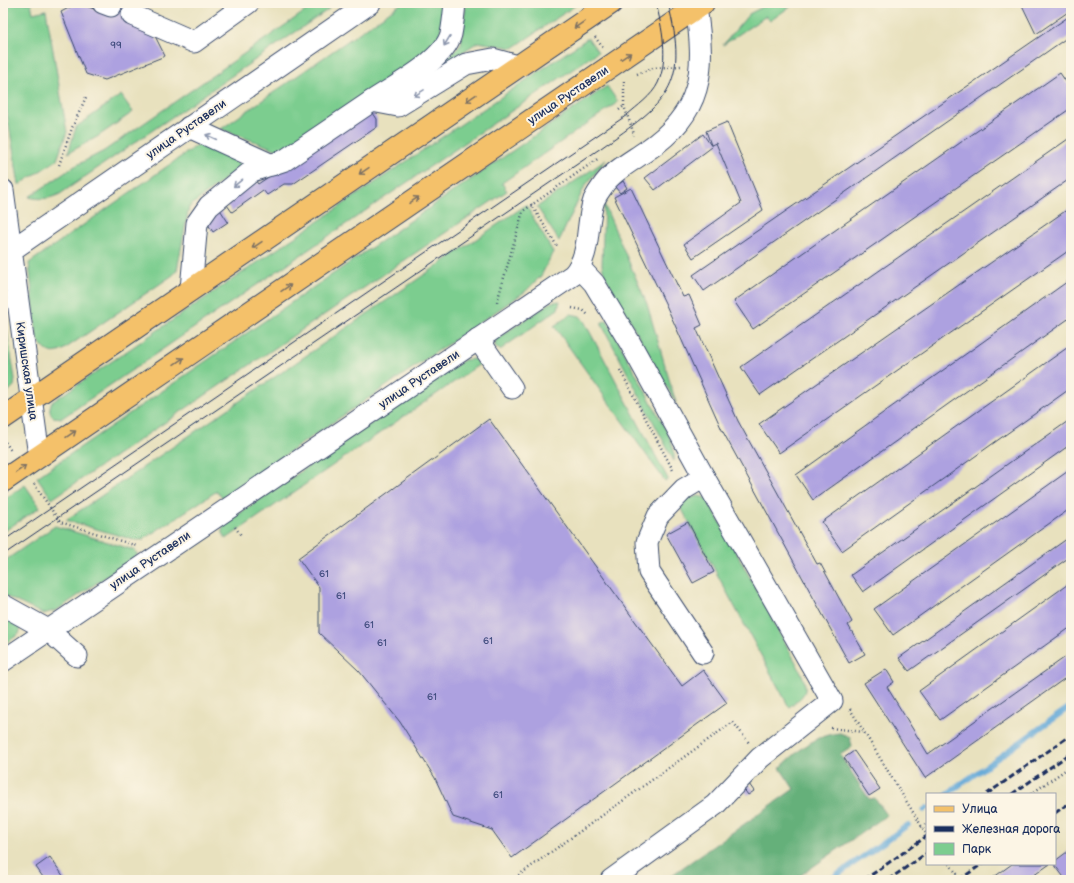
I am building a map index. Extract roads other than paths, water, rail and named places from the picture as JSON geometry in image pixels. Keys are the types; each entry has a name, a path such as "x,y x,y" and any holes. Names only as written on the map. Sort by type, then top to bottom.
{"main road":[{"path":"3,418 611,3"},
{"name":"улица Руставели","path":"3,481 693,4"}],"street":[{"path":"132,15 194,42 248,3"},
{"name":"улица Руставели","path":"7,253 189,127 346,10 370,3"},
{"path":"191,289 197,223 209,206 252,171 285,160 425,65 441,51 451,35 455,3"},
{"name":"улица Руставели","path":"3,661 564,281 579,268 584,254 594,200 604,184 631,161 663,140 678,125 694,98 701,67 700,34 693,4"},
{"path":"372,101 398,106 466,64 493,59 518,66"},
{"path":"189,127 272,165"},
{"name":"Киришская улица","path":"3,190 7,253 39,456"},
{"path":"579,268 594,283 625,334 704,477 832,701 760,758 715,805 611,880"},
{"path":"478,339 512,388"},
{"path":"703,653 650,572 647,542 658,516 684,489 704,477"},
{"path":"3,605 48,630 77,656"}],"waterway":[{"path":"948,793 1071,706"},
{"path":"830,880 908,825"}],"tram line":[{"path":"3,541 627,115 652,92 658,83 661,74 664,54 656,3"},
{"path":"3,555 601,148 642,118 657,104 667,90 674,74 676,55 674,32 668,3"}],"railway":[{"path":"988,793 1071,735"},
{"path":"1013,793 1071,753"},
{"path":"1056,812 1071,802"},
{"path":"864,880 926,837"},
{"path":"888,880 926,854"},
{"path":"959,880 981,865"}]}
